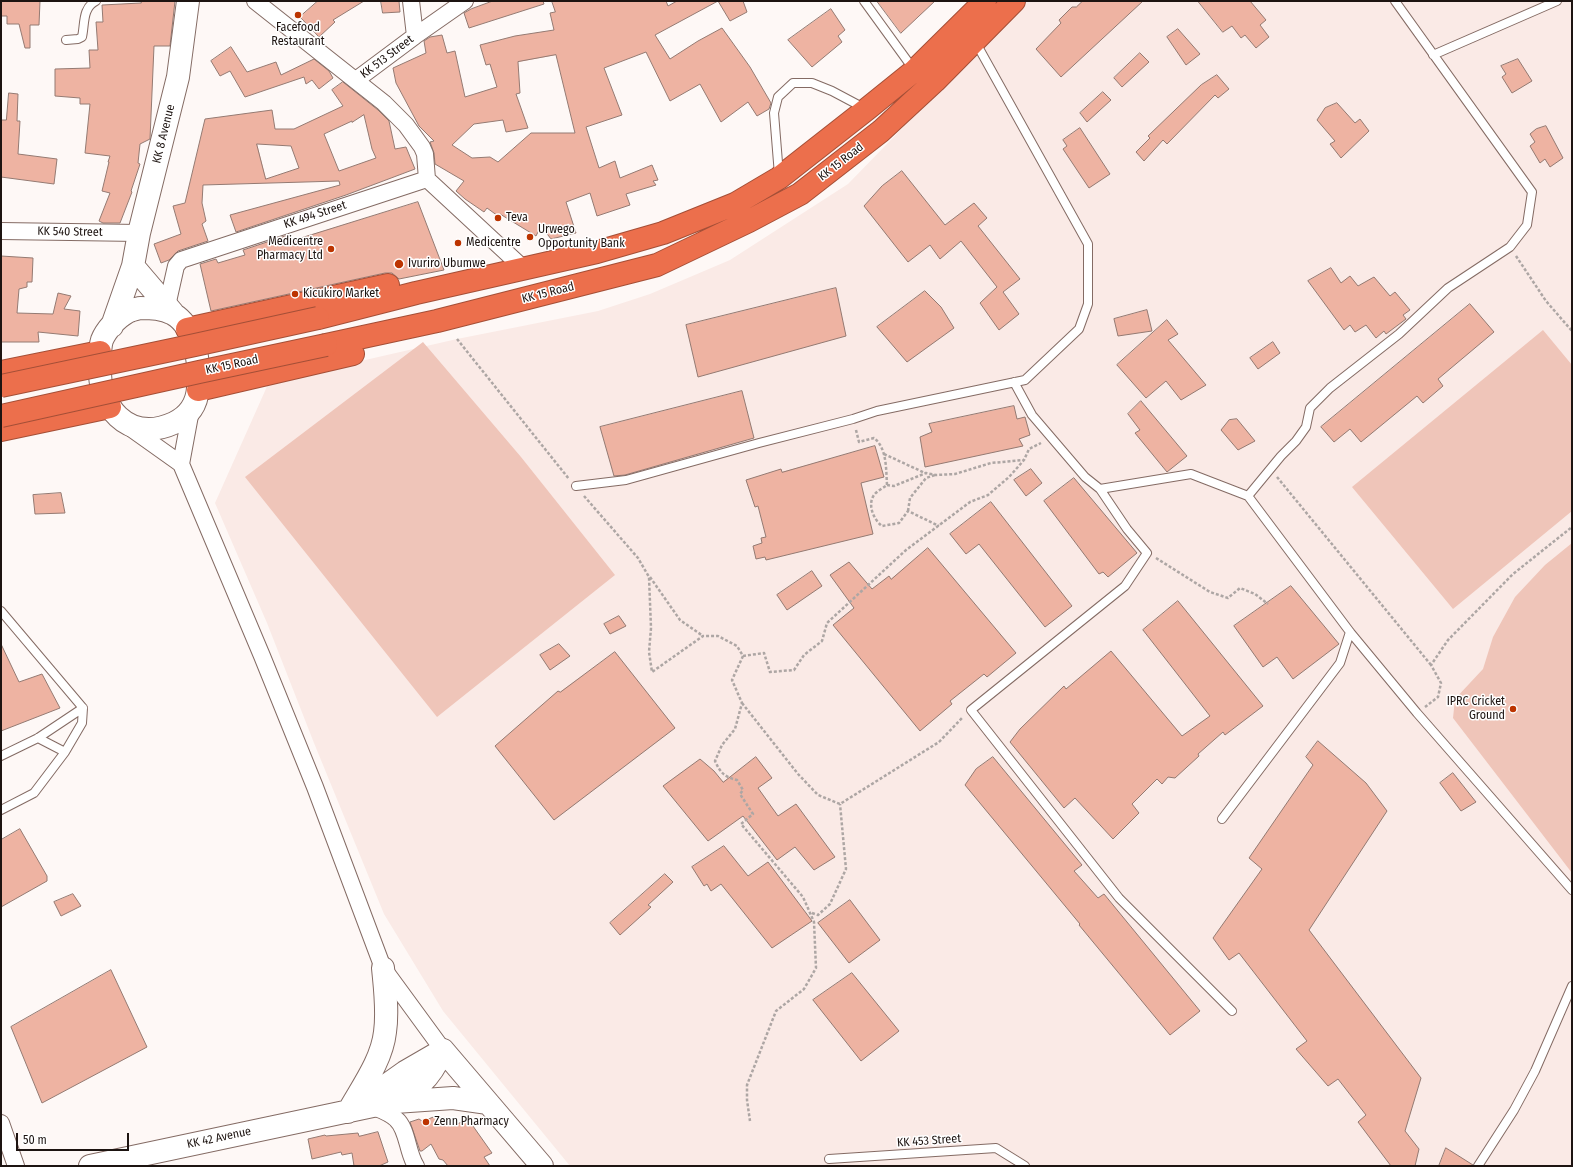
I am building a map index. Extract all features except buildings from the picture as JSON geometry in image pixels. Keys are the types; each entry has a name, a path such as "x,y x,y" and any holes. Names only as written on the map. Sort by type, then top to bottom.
{"highway":[{"path":"1,386 195,346 318,318 523,268 597,252 663,233 735,204 779,178 914,71 985,1"},
{"name":"KK 15 Road","path":"1,416 422,325 657,265 800,194 892,121 935,81 1014,1"},
{"path":"175,316 460,269 523,268"},
{"path":"198,390 511,318 561,290"},
{"path":"1,372 100,352"},
{"path":"1,430 117,415"}],"main road":[{"name":"KK 8 Avenue","path":"112,326 133,266 139,233 178,77 188,1"},
{"path":"133,266 175,316 195,344 199,373 198,390 192,410 183,419 158,429 144,430 117,415 102,390 100,377 101,343 112,326 126,312 140,308 157,308 175,316"},
{"path":"348,1112 379,1055 385,1033 387,1010 383,968"},
{"path":"443,1050 542,1166"},
{"name":"KK 42 Avenue","path":"90,1166 114,1163 381,1105 409,1092 422,1083 435,1068 443,1050"},
{"name":"KK 42 Avenue","path":"348,1112 405,1072 443,1050"},
{"path":"381,1105 453,1098 488,1103"}],"street":[{"name":"KK 513 Street","path":"255,1 356,80 465,1"},
{"path":"411,1 415,36"},
{"path":"356,80 384,103 406,125 422,147 425,154 427,179 523,268"},
{"name":"KK 494 Street","path":"175,316 176,266 181,260 427,179"},
{"name":"KK 540 Street","path":"1,232 139,233"},
{"path":"181,464 192,410"},
{"path":"117,415 181,464 262,656 315,787 383,968 443,1050"},
{"path":"381,1105 398,1120 412,1160 416,1166"},
{"path":"1,1123 16,1166"}],"lane":[{"path":"66,40 78,39 82,37 84,16 90,5 96,1"},
{"path":"864,1 914,71"},
{"path":"1248,496 1296,441 1306,427 1310,408 1330,388 1399,334 1448,288 1510,247 1527,225 1532,192 1395,1"},
{"path":"1433,55 1557,1"},
{"path":"576,486 626,480 744,447 854,419 877,411 1025,380 1079,329 1088,304 1088,244 974,40"},
{"path":"779,178 774,113 778,97 793,83 812,83 832,91 867,109"},
{"path":"1014,382 1032,415 1084,477 1100,489 1127,529 1147,553 1125,586 971,710 1119,898 1232,1011"},
{"path":"1100,489 1191,474 1248,496 1350,632 1417,713 1572,890"},
{"path":"1,611 83,708 82,723 65,752 34,793 1,810"},
{"path":"1222,819 1340,663 1350,632"},
{"path":"1,756 38,738 83,708"},
{"path":"38,738 65,752"},
{"path":"1478,1166 1514,1110 1536,1071 1572,986"},
{"name":"KK 453 Street","path":"828,1159 996,1148 1025,1166"}],"path":[{"path":"1510,247 1546,301 1572,331"},
{"path":"457,339 516,414 638,558 649,577 680,620 703,636 718,636 737,646 743,656"},
{"path":"854,419 859,442 874,438 879,442 884,454 887,485"},
{"path":"743,656 764,653 770,672 794,670 804,655 822,641 826,623 906,550 970,502 988,495 1009,477 1024,460 1029,449 1050,437"},
{"path":"884,454 926,473 936,475"},
{"path":"926,473 894,486 887,485 874,494 871,501 872,513 876,521 882,526 899,524 908,511 910,498 926,478 936,475 954,474 991,463 1024,460"},
{"path":"1270,469 1431,665 1441,683 1438,697 1417,713"},
{"path":"908,511 939,526"},
{"path":"1431,665 1448,640 1513,574 1572,527"},
{"path":"1147,553 1210,592 1228,598 1240,588 1255,594 1268,604"},
{"path":"649,577 651,628 650,652 652,672 703,636"},
{"path":"743,656 732,680 742,703 798,774 818,795 840,804"},
{"path":"742,703 736,729 722,746 715,761 720,772 728,778 737,780 743,790 740,794 753,814 741,824 803,897 811,912 814,922 816,968 804,989 776,1011 747,1085 747,1100 750,1121"},
{"path":"840,804 939,742 971,710"},
{"path":"811,912 818,915 830,904 846,869 840,804"}],"shaded area":[{"path":"1026,1 1572,1 1572,1166 570,1166 443,1011 384,914 267,623 215,503 269,382 457,339 598,311 650,294 730,260 848,184"},
{"path":"1543,330 1572,365 1572,511 1453,609 1352,487"},
{"path":"423,342 521,457 615,575 437,717 245,477"},
{"name":"IPRC Cricket Ground","path":"1572,543 1572,873 1453,718 1455,699 1483,669 1493,637 1515,597 1545,565"}],"place":[{"name":"Facefood Restaurant","path":"298,15"},
{"name":"Teva","path":"498,218"},
{"name":"Urwego Opportunity Bank","path":"530,237"},
{"name":"Medicentre","path":"458,243"},
{"name":"Medicentre Pharmacy Ltd","path":"331,249"},
{"name":"Ivuriro Ubumwe","path":"399,264"},
{"name":"Kicukiro Market","path":"295,294"},
{"name":"IPRC Cricket Ground","path":"1513,709"},
{"name":"Zenn Pharmacy","path":"426,1122"}]}
